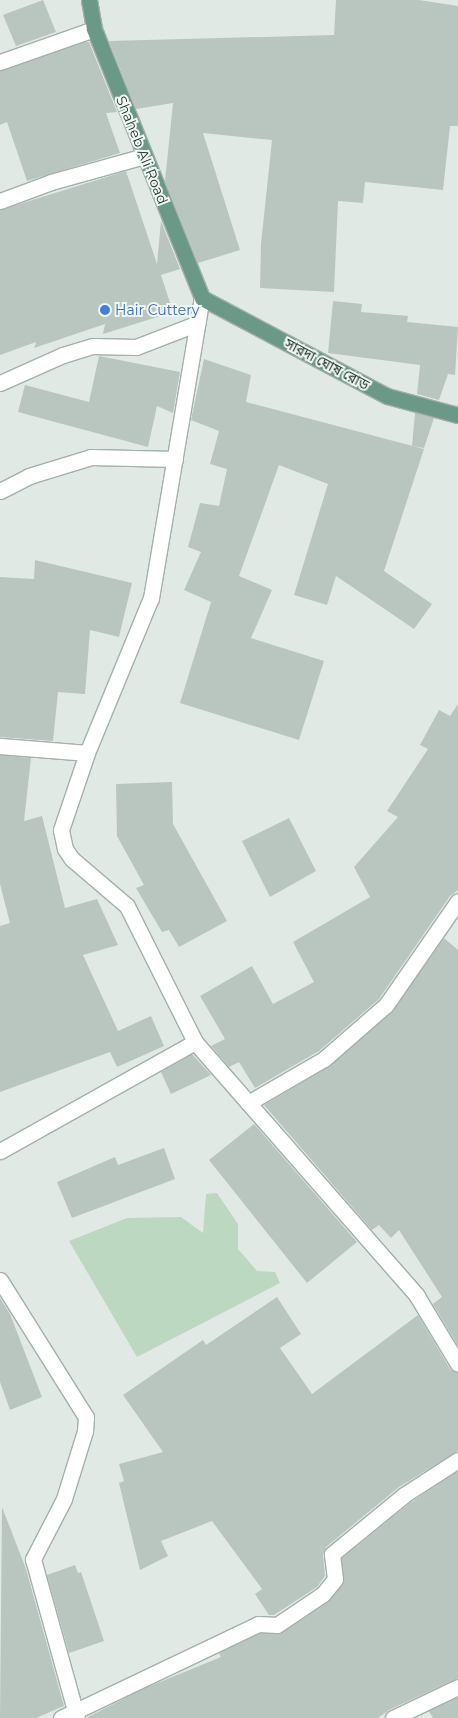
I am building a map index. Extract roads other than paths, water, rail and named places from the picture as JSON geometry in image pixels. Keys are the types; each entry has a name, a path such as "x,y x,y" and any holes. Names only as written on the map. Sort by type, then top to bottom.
{"main road":[{"name":"Shaheb Ali Road","path":"89,0 94,29 202,298"},
{"name":"সারদা ঘোষ রোড","path":"202,298 387,396 458,415"}],"street":[{"path":"0,62 94,29"},
{"path":"0,201 51,182 144,156"},
{"path":"202,298 151,598 87,753 61,830 65,849 72,858 127,906 195,1042 417,1296 458,1364"},
{"path":"0,383 70,352 93,346 136,347 198,323"},
{"path":"0,491 29,476 91,457 175,459"},
{"path":"0,746 87,753"},
{"path":"248,1103 324,1059 386,1005 458,901"},
{"path":"0,1151 195,1042"},
{"path":"0,1280 86,1417 85,1431 64,1498 33,1559 71,1716 258,1624 278,1625 323,1594 335,1579 332,1554 404,1495 458,1460"},
{"path":"393,1718 458,1687"}],"place":[{"name":"Hair Cuttery","path":"105,310"}]}
